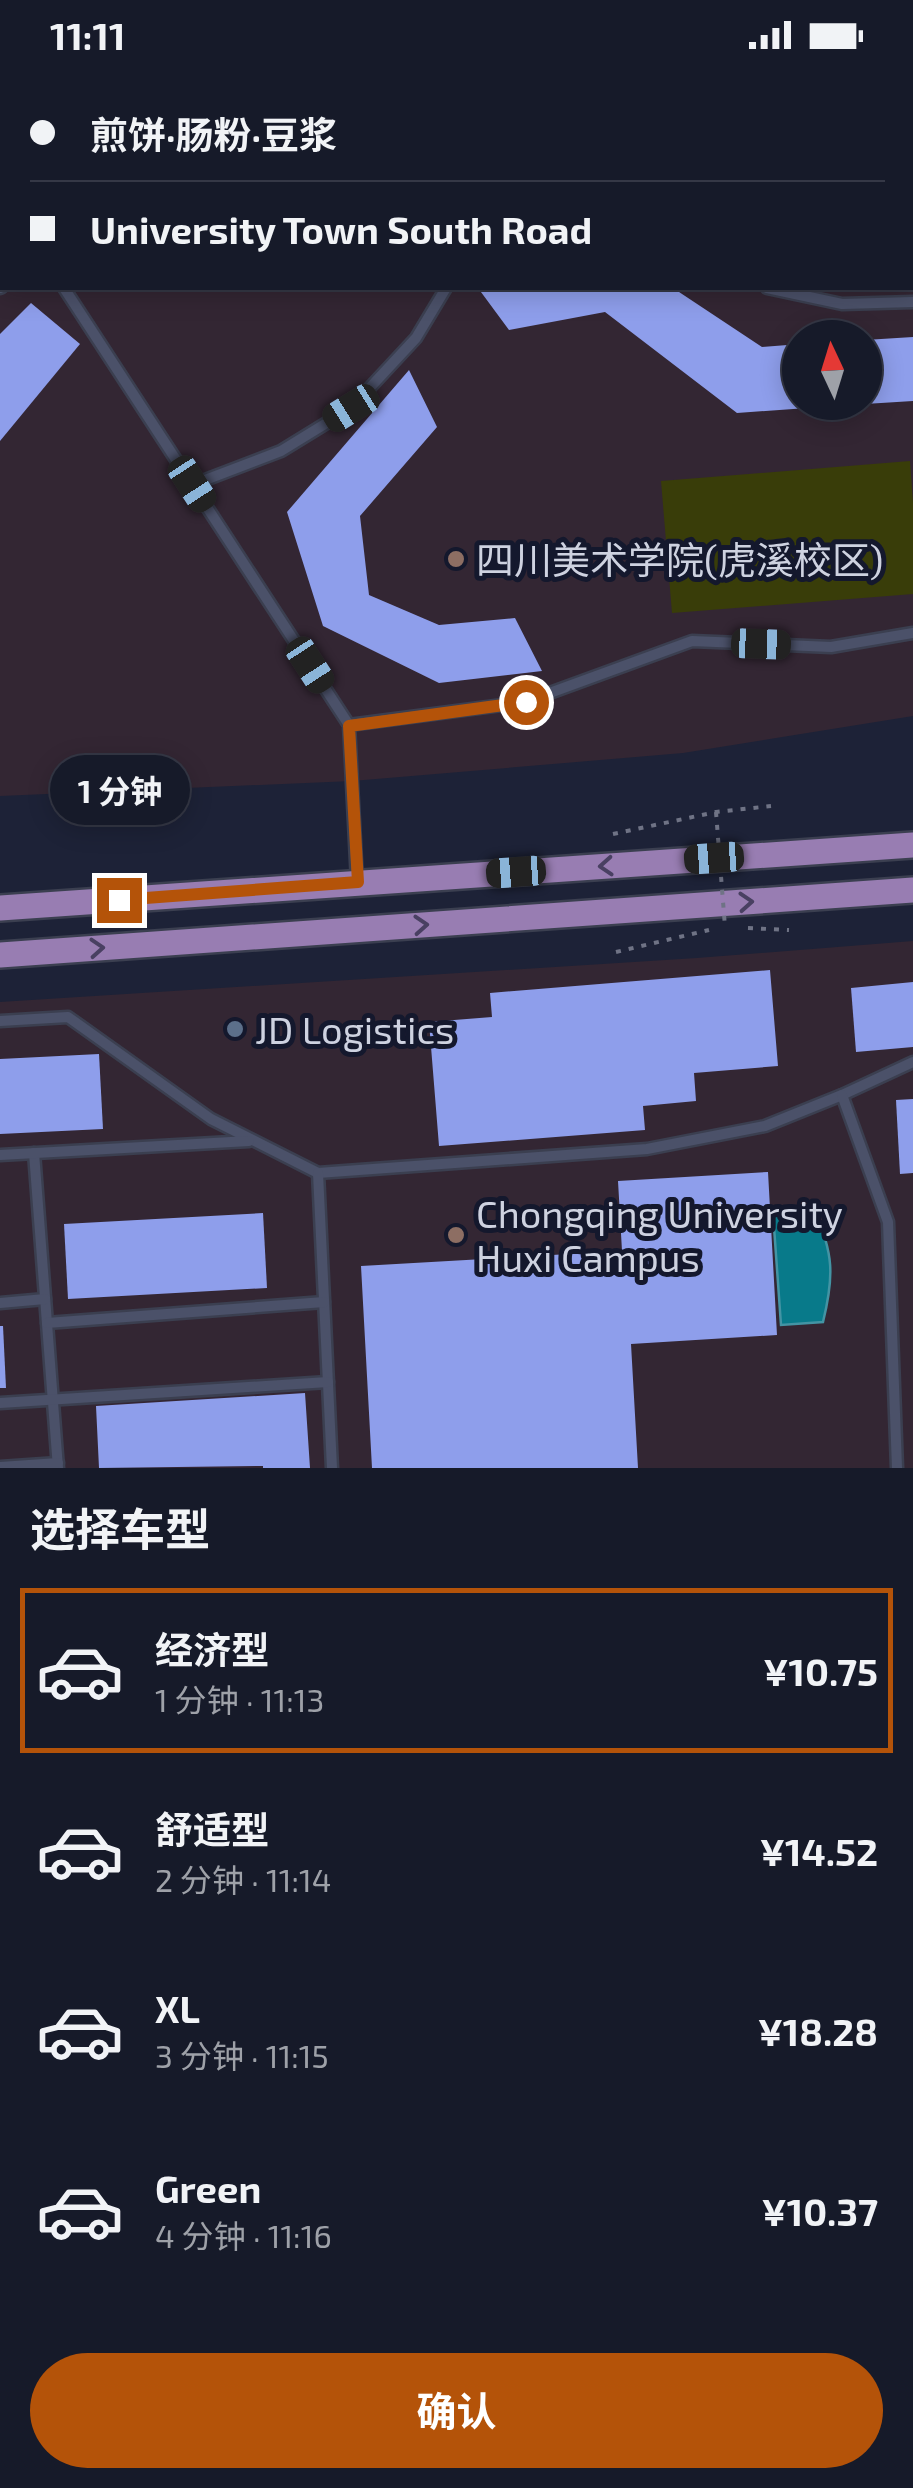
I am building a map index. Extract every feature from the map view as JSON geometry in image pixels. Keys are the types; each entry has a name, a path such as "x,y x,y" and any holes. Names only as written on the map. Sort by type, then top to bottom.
{"main road":[{"path":"0,908 913,846"},
{"path":"0,955 913,890"}],"lane":[{"path":"65,290 349,726 358,882"},
{"path":"192,484 281,451 351,408 416,338 445,290"},
{"path":"776,290 842,304 913,302"},
{"path":"349,726 526,702 692,641 831,647 913,633"},
{"path":"0,1021 68,1016 210,1120 318,1173 648,1149 764,1126 913,1062"},
{"path":"842,1094 888,1222 897,1468"},
{"path":"0,1156 254,1141"},
{"path":"0,1466 58,1466 34,1153"},
{"path":"318,1173 332,1468"},
{"path":"0,1302 45,1300"},
{"path":"47,1323 324,1302"},
{"path":"0,1403 328,1382"}],"path":[{"path":"613,834 716,812 771,806"},
{"path":"616,952 725,927 716,812"},
{"path":"741,928 789,930"}],"shaded area":[{"name":"四川美术学院(虎溪校区)","path":"0,290 913,290 913,716 683,753 352,781 0,796"},
{"name":"Chongqing University Huxi Campus","path":"913,941 913,1468 0,1468 0,1002"}],"green space":[{"path":"910,461 913,594 672,613 661,481"}],"water":[{"path":"814,1210 830,1265 823,1322 781,1325 773,1213"}],"building":[{"path":"479,290 676,290 762,347 782,345 782,410 737,413 605,312 509,330"},
{"path":"31,303 80,344 0,441 0,334"},
{"path":"913,337 913,401 882,403 882,339"},
{"path":"409,370 437,427 360,516 369,595 439,625 515,618 542,671 439,683 323,626 287,512"},
{"path":"770,970 778,1066 694,1073 696,1101 643,1106 645,1130 439,1146 429,1022 492,1017 490,993"},
{"path":"913,982 913,1047 856,1052 851,988"},
{"path":"99,1054 103,1129 0,1134 0,1059"},
{"path":"913,1099 913,1173 900,1174 896,1100"},
{"path":"768,1172 777,1335 631,1344 638,1468 372,1468 361,1266 622,1251 618,1181"},
{"path":"263,1213 267,1288 68,1299 64,1224"},
{"path":"3,1326 6,1388 0,1388"},
{"path":"305,1393 310,1468 99,1468 96,1406"}],"place":[{"name":"四川美术学院(虎溪校区)","path":"456,559"},
{"name":"JD Logistics","path":"235,1029"},
{"name":"Chongqing University Huxi Campus","path":"456,1235"}],"route":[{"path":"119,900 358,882 349,726 526,702"}]}
